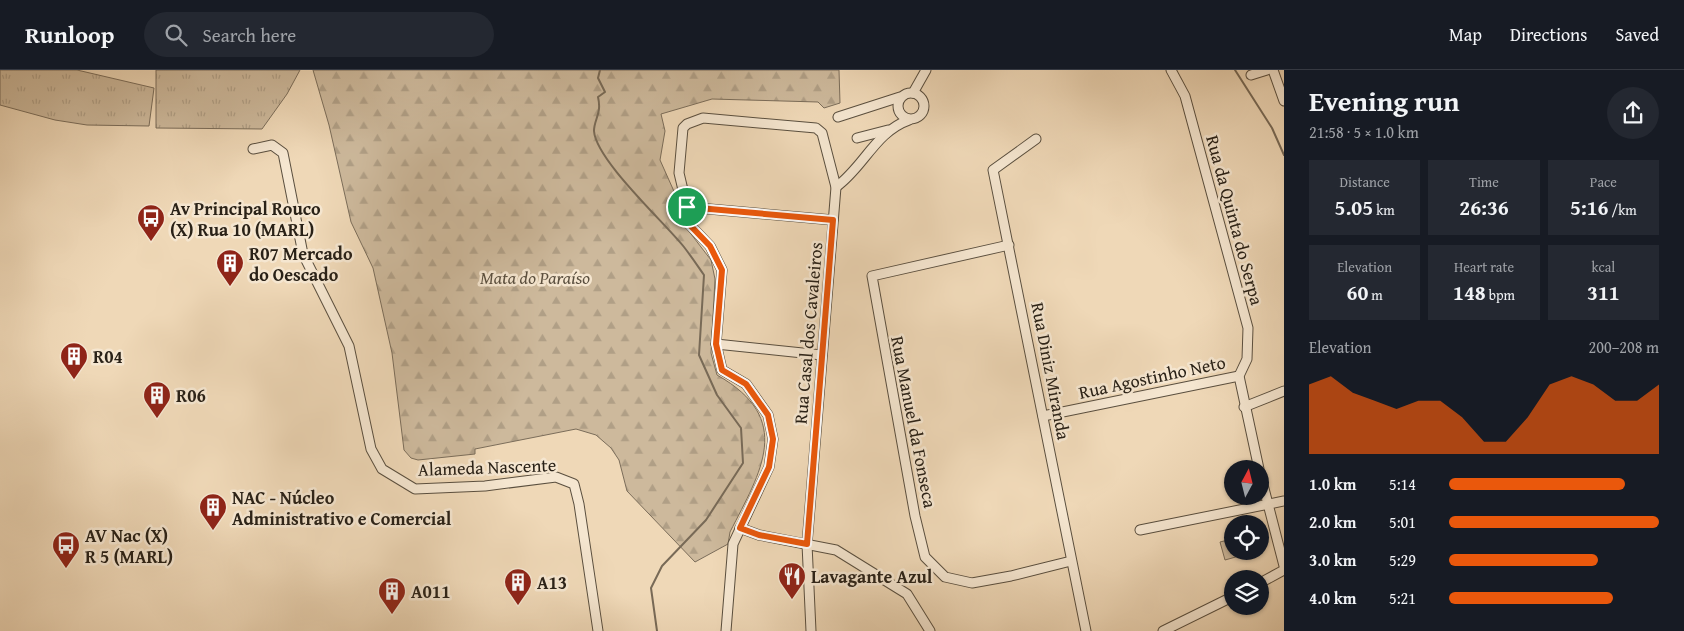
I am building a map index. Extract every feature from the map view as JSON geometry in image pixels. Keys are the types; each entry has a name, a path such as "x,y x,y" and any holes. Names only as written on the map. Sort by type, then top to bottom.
{"street":[{"path":"838,117 913,93 926,70"},
{"name":"Rua da Quinta do Serpa","path":"1171,70 1185,96 1248,328 1246,359 1239,376 1244,407 1257,460"},
{"path":"1255,73 1267,70"},
{"path":"1273,70 1284,101"},
{"path":"857,138 888,130 918,118 924,106 921,97 913,93"},
{"path":"900,97 898,109 902,116 909,120"},
{"name":"Rua Casal dos Cavaleiros","path":"687,207 679,173 685,125 702,118 816,128 822,134 836,188 807,544 811,631"},
{"path":"836,188 847,179 888,130"},
{"name":"Rua Diniz Miranda","path":"1036,140 993,170 1086,631"},
{"name":"Alameda Nascente","path":"253,149 272,145 283,153 303,254 349,346 371,449 382,469 414,489 485,486 556,477 574,484 579,504 598,631"},
{"path":"726,631 732,555 740,528 769,467 773,439 768,415 746,384 722,370 716,344 722,270 710,246 687,222 687,207 833,220"},
{"name":"Rua Manuel da Fonseca","path":"1009,245 872,276 915,516 925,556 945,577 972,583 1071,562"},
{"path":"716,344 822,355"},
{"name":"Rua Agostinho Neto","path":"1043,416 1239,376"},
{"path":"1244,407 1284,391"},
{"path":"1269,504 1284,500"},
{"path":"1140,530 1263,505"},
{"path":"1268,505 1284,566"},
{"path":"740,528 759,535 836,550 907,594 930,631"},
{"path":"1269,578 1284,570"},
{"path":"1163,631 1182,627 1224,602"}],"green space":[{"path":"0,70 77,70 154,88 149,126 87,125 55,120 0,105"},
{"path":"156,70 300,70 287,94 262,129 156,128"},
{"name":"Mata do Paraíso","path":"313,70 839,70 840,103 824,108 818,102 712,99 661,114 665,131 660,160 681,207 681,221 711,260 715,279 711,353 717,375 741,392 756,410 764,428 764,447 760,467 752,488 730,532 728,544 695,562 627,491 619,460 611,448 596,435 576,429 475,449 475,454 418,460 411,458 404,450 392,353 373,268 351,222 329,125"},
{"path":"1224,541 1224,556 1220,542"}],"waterway":[{"path":"600,70 598,78 605,92 598,97 599,108 594,127 598,143 618,174 684,247 704,275 699,355 717,395 741,428 743,463 706,520 662,566 651,588 657,631"},
{"path":"1235,70 1272,128 1284,155"}],"place":[{"name":"Av Principal Rouco (X) Rua 10 (MARL)","path":"151,242"},
{"name":"R07 Mercado do Oescado","path":"230,287"},
{"name":"R04","path":"74,380"},
{"name":"R06","path":"157,419"},
{"name":"NAC - Núcleo Administrativo e Comercial","path":"213,531"},
{"name":"AV Nac (X) R 5 (MARL)","path":"66,569"},
{"name":"Lavagante Azul","path":"792,600"},
{"name":"A13","path":"518,606"},
{"name":"A011","path":"392,615"}],"route":[{"path":"687,207 833,220 807,544 759,535 740,528 769,467 773,439 768,415 746,384 722,370 716,344 722,270 710,246 687,222 687,207"}]}
